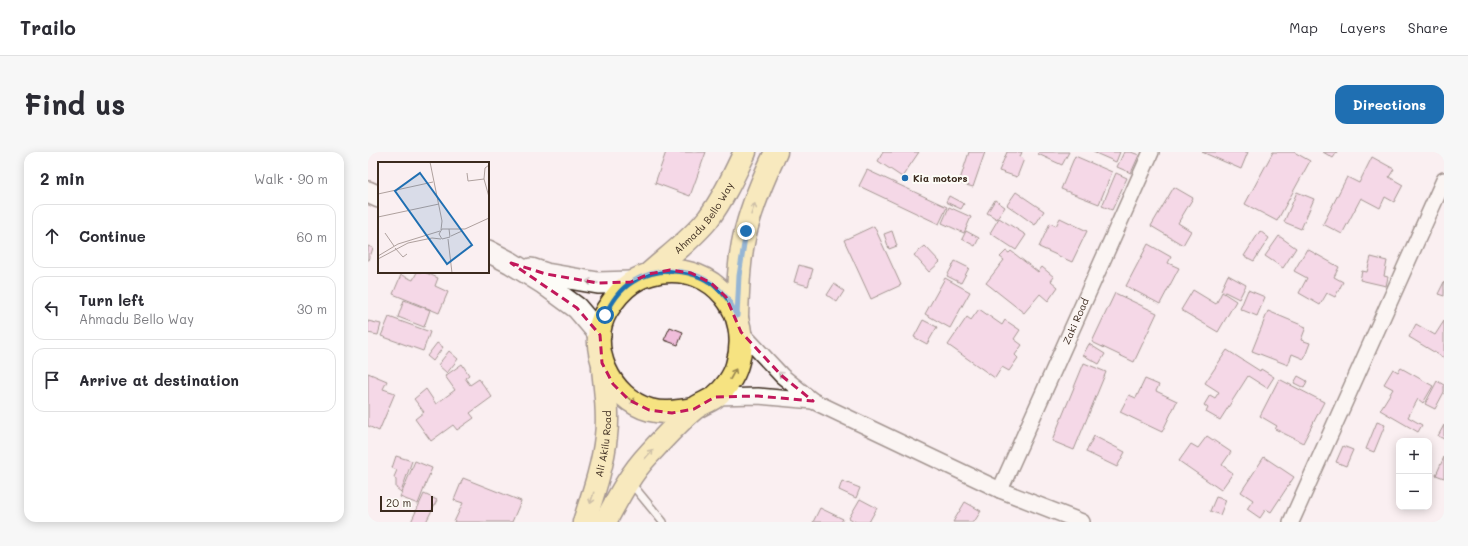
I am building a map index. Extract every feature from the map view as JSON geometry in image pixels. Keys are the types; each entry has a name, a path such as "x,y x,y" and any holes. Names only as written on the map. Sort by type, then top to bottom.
{"main road":[{"name":"Ahmadu Bello Way","path":"640,278 684,244 708,219 727,188 745,152"},
{"path":"605,522 622,488 647,455 694,409 715,396 728,384 736,368 741,350 739,324 739,276 746,231 759,192 776,152"},
{"path":"368,192 378,197"},
{"path":"489,252 543,283 577,308 600,335"},
{"path":"511,263 546,274 598,283 640,278 670,270 691,273 711,283 726,297 739,324"},
{"path":"640,278 616,297 605,315 600,335 602,363 613,384 629,400 649,410 672,413 694,409"},
{"name":"Ali Akilu Road","path":"584,522 601,469 606,435 606,402 602,363"}],"street":[{"name":"Zaki Road","path":"1000,490 1151,152"},
{"path":"1291,522 1444,180"},
{"path":"739,324 782,376 813,401 1000,490 1082,522"},
{"path":"715,396 758,396 813,401"}],"lane":[{"path":"628,480 663,522"}],"highlighted area":[{"path":"511,263 546,274 598,283 631,282 649,274 670,270 691,273 711,283 726,297 741,332 782,376 813,401 758,396 715,397 694,409 672,413 649,410 629,400 613,384 602,363 600,335 577,308"}],"building":[{"path":"666,152 706,152 690,196 655,183"},
{"path":"883,152 919,152 902,177 878,161"},
{"path":"969,152 985,152 973,187 959,183"},
{"path":"1007,152 1022,152 1020,157 1024,159 1017,177 999,171"},
{"path":"1039,152 1069,152 1062,165 1038,154"},
{"path":"1093,152 1120,152 1116,162"},
{"path":"1124,152 1131,152 1139,155 1131,173 1117,167"},
{"path":"1202,152 1248,152 1241,169"},
{"path":"1273,152 1294,152 1310,161 1277,221 1245,204"},
{"path":"1323,152 1337,152 1333,158"},
{"path":"1075,156 1112,172 1099,204 1061,189"},
{"path":"1372,157 1394,169 1389,177 1403,185 1394,202 1385,197 1380,208 1361,198 1342,234 1323,224 1347,177 1359,183"},
{"path":"867,170 947,207 939,224 859,186"},
{"path":"1116,173 1127,178 1112,210 1102,206"},
{"path":"1174,187 1193,198 1178,223 1191,231 1183,245 1151,226"},
{"path":"1016,192 1044,211 1035,225 1007,205"},
{"path":"1297,192 1314,199 1301,229 1284,222"},
{"path":"949,196 964,204 961,209 946,202"},
{"path":"995,200 1005,207 997,219 987,213"},
{"path":"949,207 971,217 964,233 942,223"},
{"path":"999,218 1026,235 1016,250 990,233"},
{"path":"1060,218 1087,231 1072,262 1039,247 1050,223 1056,226"},
{"path":"874,226 901,285 871,299 844,240"},
{"path":"892,231 897,246 889,249 884,234"},
{"path":"966,231 979,238 975,246 962,239"},
{"path":"1260,231 1269,238 1254,261 1244,256"},
{"path":"1279,236 1296,248 1283,268 1265,256"},
{"path":"1148,244 1171,257 1168,263 1179,268 1160,304 1126,286"},
{"path":"368,246 373,248 369,260 368,260"},
{"path":"925,246 940,262 929,272 914,255"},
{"path":"1307,249 1339,267 1334,277 1343,282 1335,297 1327,293 1320,305 1299,293 1307,278 1294,271"},
{"path":"1006,251 1009,253 1011,251 1038,272 1042,267 1054,277 1051,281 1058,287 1048,301 1040,294 1024,313 986,283 1004,260 1000,257"},
{"path":"1371,257 1387,261 1384,276 1388,277 1386,286 1360,280 1362,271 1367,272"},
{"path":"955,261 969,268 961,283 947,276"},
{"path":"799,265 813,269 808,286 794,282"},
{"path":"416,273 426,273 438,278 435,286 448,292 439,313 393,294 401,275 413,280"},
{"path":"1228,275 1246,285 1239,299 1221,290"},
{"path":"945,278 970,292 950,328 925,314"},
{"path":"1444,282 1444,296 1438,294"},
{"path":"834,284 844,291 837,302 827,295"},
{"path":"1193,290 1216,304 1222,292 1236,301 1218,332 1181,310"},
{"path":"1248,290 1265,297 1257,316 1240,309"},
{"path":"1115,293 1157,313 1134,362 1092,342"},
{"path":"404,300 430,310 424,327 398,317"},
{"path":"979,309 1002,325 1005,320 1020,330 1014,339 1022,345 1015,355 1018,358 1009,371 1002,367 995,378 948,345 967,317 971,320"},
{"path":"1268,311 1306,327 1301,340 1310,343 1304,359 1292,354 1288,365 1252,351"},
{"path":"389,317 430,332 423,351 381,336"},
{"path":"923,320 937,327 927,344 914,337"},
{"path":"368,321 381,324 378,335 368,333"},
{"path":"1444,321 1444,358 1409,337 1416,324 1435,335"},
{"path":"670,327 683,332 678,345 664,340"},
{"path":"437,343 443,347 433,361 427,356"},
{"path":"1089,344 1105,354 1099,364 1083,355"},
{"path":"1227,350 1260,371 1261,369 1274,377 1267,388 1248,376 1220,420 1206,412 1208,408 1204,405 1210,395 1215,398 1219,392 1205,383"},
{"path":"449,351 458,359 447,373 438,365"},
{"path":"1084,363 1106,372 1074,450 1052,441"},
{"path":"462,364 469,375 465,378 470,385 479,379 492,397 470,413 474,418 457,430 453,425 431,441 415,419 424,412 414,399 426,389 436,404 455,390 445,376"},
{"path":"1401,368 1433,386 1423,403 1418,399 1408,417 1422,425 1418,432 1380,410 1393,389 1384,384 1393,369 1398,372"},
{"path":"368,373 387,381 383,389 395,393 379,431 368,426"},
{"path":"1298,376 1307,381 1304,388 1294,383"},
{"path":"1145,379 1159,385 1156,391 1177,401 1162,432 1120,412 1129,395 1136,398"},
{"path":"1279,379 1324,402 1303,443 1275,429 1277,426 1260,416"},
{"path":"1437,381 1444,385 1444,392 1435,409 1425,404"},
{"path":"1377,422 1385,425 1374,452 1366,449"},
{"path":"1444,425 1444,439 1438,436"},
{"path":"1094,436 1125,452 1117,467 1086,452"},
{"path":"1207,436 1231,452 1222,465 1233,473 1221,490 1179,461 1191,444 1198,448"},
{"path":"1343,446 1353,450 1346,466 1336,462"},
{"path":"396,456 412,461 401,492 396,488 396,480 394,477 397,470 392,468"},
{"path":"1264,457 1294,477 1271,512 1266,509 1260,518 1247,509 1253,500 1241,492"},
{"path":"1444,457 1444,478 1436,475"},
{"path":"415,461 432,468 418,504 400,497"},
{"path":"463,478 521,501 512,522 454,522 463,503 454,500"},
{"path":"842,481 860,488 856,498 839,490"},
{"path":"424,494 437,500 426,522 411,522"},
{"path":"1216,497 1226,500 1220,515 1210,511"},
{"path":"860,499 877,508 869,522 856,522 849,518"},
{"path":"965,502 981,511 974,522 953,522"},
{"path":"820,508 843,519 841,522 813,522"}],"place":[{"name":"Kia motors","path":"905,178"}],"route":[{"path":"605,315 616,297 631,282 649,274 670,270 691,273 711,283 726,297 737,316 739,276 746,231"}]}
